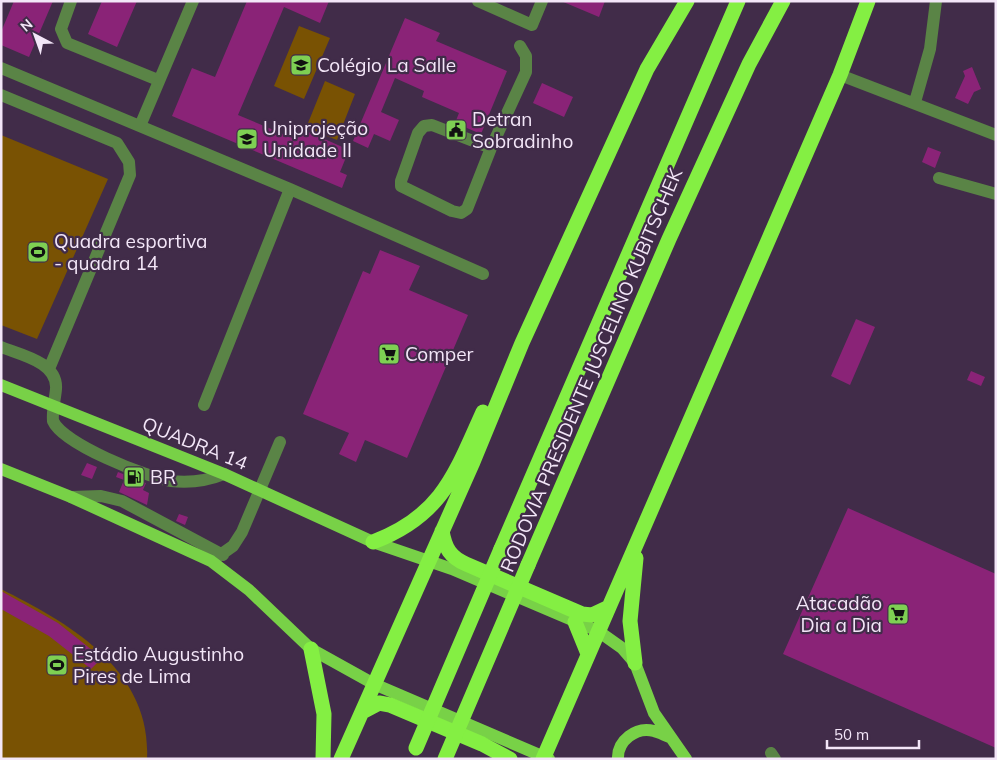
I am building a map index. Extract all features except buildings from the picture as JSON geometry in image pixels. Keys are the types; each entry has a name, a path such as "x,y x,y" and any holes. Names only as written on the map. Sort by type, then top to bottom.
{"highway":[{"path":"341,759 429,561 522,343 647,69 687,1"},
{"name":"RODOVIA PRESIDENTE JUSCELINO KUBITSCHEK","path":"414,753 738,1"},
{"name":"RODOVIA PRESIDENTE JUSCELINO KUBITSCHEK","path":"445,759 676,222 756,50 783,1"},
{"path":"545,758 588,654 840,75 868,1"},
{"path":"373,542 392,535 425,514 453,479 490,397 522,343"},
{"path":"442,531 444,541 452,556 466,564 582,614 592,615 609,607"},
{"path":"635,663 630,621 631,592 639,537"},
{"path":"575,622 588,654"},
{"path":"311,649 324,714 323,759"},
{"path":"362,712 379,703 390,705 482,744 510,759"}],"main road":[{"name":"QUADRA 14","path":"1,384 260,489 373,542 429,561 598,631 622,648 635,663"},
{"path":"1,469 71,497 211,561 249,590 311,649 374,684 545,758"},
{"path":"635,663 654,713 669,738 686,759"},
{"path":"618,759 618,751 623,741 634,734 644,730 654,731 669,738"}],"street":[{"path":"71,1 61,29 67,43 158,80"},
{"path":"140,126 193,1"},
{"path":"478,1 532,25 542,1"},
{"path":"915,102 930,49 936,1"},
{"path":"492,148 432,125 424,126 418,132 400,181 401,186 434,203 460,213 468,209 492,148 526,72 526,56 520,46"},
{"path":"1,68 290,189 484,274"},
{"path":"840,75 915,102 996,135"},
{"path":"1,95 116,143 130,162 130,176 49,369"},
{"path":"939,178 996,194"},
{"path":"204,405 290,189"},
{"path":"1,347 40,362 49,369 56,382 53,420 62,433 107,458 143,473 170,481 207,480 224,474"},
{"path":"211,561 223,555 242,532 250,517 280,442"},
{"path":"71,497 101,496 122,501 223,555"}],"shaded area":[{"path":"299,26 330,38 304,99 274,86"},
{"path":"325,81 355,94 337,140 306,128"},
{"name":"Quadra esportiva - quadra 14","path":"1,135 108,179 37,339 1,325"},
{"name":"Estádio Augustinho Pires de Lima","path":"1,589 53,617 78,634 101,653 121,675 136,700 145,728 147,759 1,759"}],"place":[{"name":"Colégio La Salle","path":"301,65"},
{"name":"Detran Sobradinho","path":"456,130"},
{"name":"Uniprojeção Unidade II","path":"247,139"},
{"name":"Quadra esportiva - quadra 14","path":"38,252"},
{"name":"Comper","path":"389,354"},
{"name":"BR","path":"134,477"},
{"name":"Atacadão Dia a Dia","path":"898,614"},
{"name":"Estádio Augustinho Pires de Lima","path":"57,665"}]}
